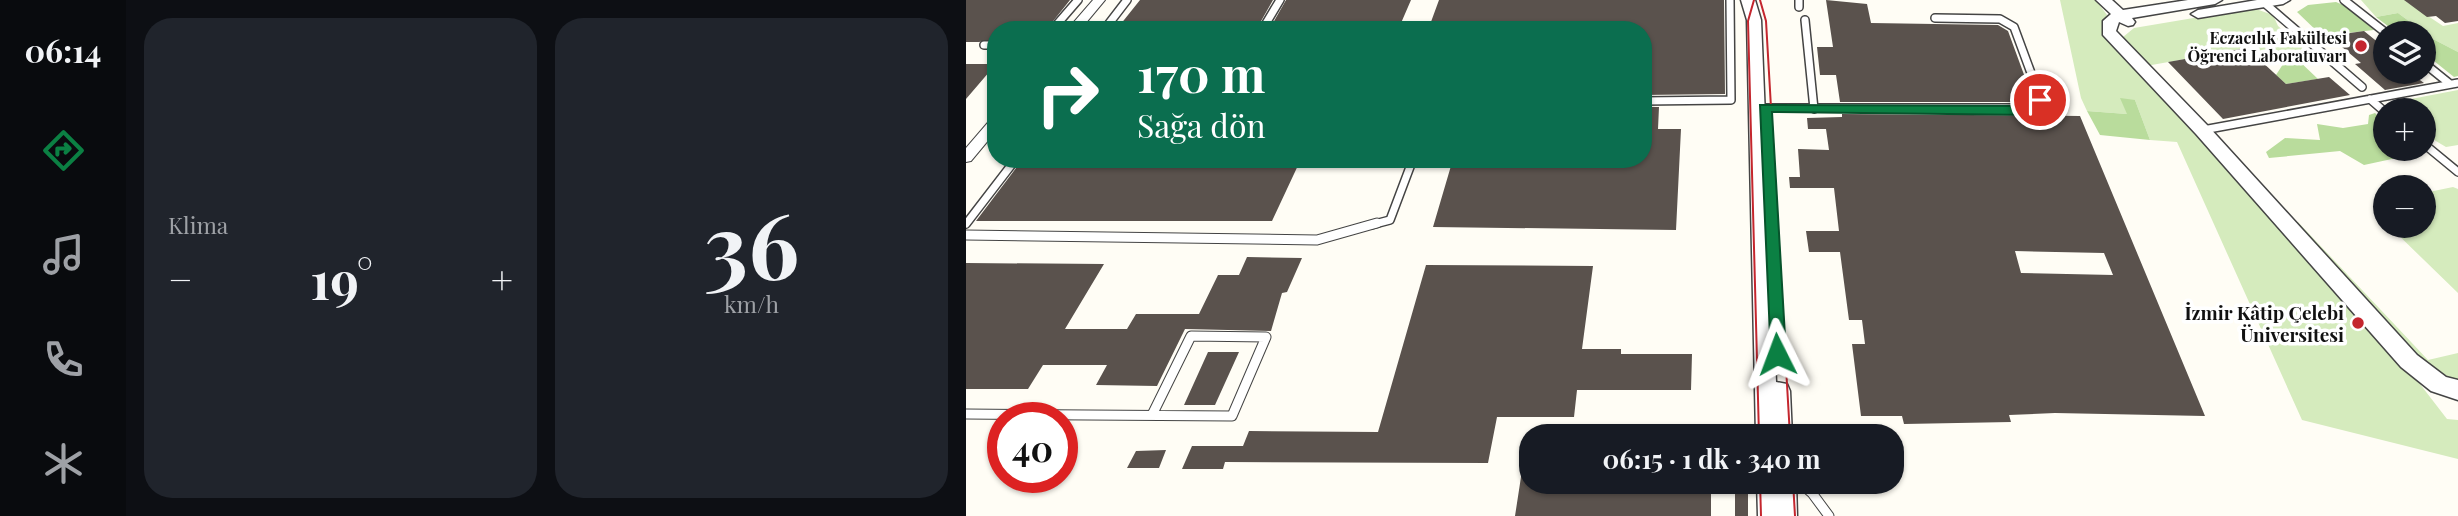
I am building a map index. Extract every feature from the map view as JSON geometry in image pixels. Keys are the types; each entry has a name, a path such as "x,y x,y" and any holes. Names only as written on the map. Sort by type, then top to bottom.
{"street":[{"path":"1080,21 1098,0"},
{"path":"1748,0 1754,20 1768,424"},
{"path":"1765,0 1760,21 1780,424"},
{"path":"2103,0 2126,20 2283,0"},
{"path":"2126,20 2215,0"},
{"path":"2126,20 2120,35 2126,51 2202,130 2409,361 2439,384 2458,390"},
{"path":"966,157 987,132"},
{"path":"1769,494 1770,516"},
{"path":"1784,494 1785,516"}],"lane":[{"path":"1060,21 1078,0"},
{"path":"1111,21 1128,0"},
{"path":"1267,21 1280,0"},
{"path":"1652,101 1731,100 1730,0"},
{"path":"2344,0 2373,23"},
{"path":"2263,1 2362,87"},
{"path":"1765,108 2038,108 2040,100 2014,27 2009,22 2000,19 1935,18"},
{"path":"1805,20 1814,108"},
{"path":"2436,71 2454,84"},
{"path":"2202,130 2454,84"},
{"path":"2436,154 2458,172"},
{"path":"966,225 1009,168"},
{"path":"966,235 1317,240 1390,220 1410,168"},
{"path":"966,414 1231,416 1265,337 1191,336 1152,415"},
{"path":"1813,494 1829,516"}],"green space":[{"path":"2060,0 2096,0 2107,15 2102,25 2105,35 2413,375 2447,419 2458,420 2458,459 2302,420 2177,142 2150,140 2135,100 2127,114 2087,111 2081,98"},
{"path":"2361,0 2413,0 2407,2 2436,21 2409,21 2398,13 2376,17"},
{"path":"2336,2 2348,7 2373,30 2322,36 2297,12 2308,5"},
{"path":"2253,8 2273,15 2278,26 2306,51 2279,54 2247,48 2146,66 2123,37 2134,28"},
{"path":"2398,13 2409,21 2381,21 2376,17"},
{"path":"2436,21 2443,26 2458,23 2458,52 2436,41"},
{"path":"2436,41 2458,52 2458,76 2454,77 2436,63"},
{"path":"2297,59 2318,79 2286,84 2276,75 2285,61"},
{"path":"2458,90 2458,145 2446,147 2436,141 2436,98 2416,98"},
{"path":"2120,98 2135,100 2150,140 2100,135 2087,111 2127,114"},
{"path":"2373,114 2373,161 2383,161 2364,165 2340,151 2269,158 2266,152 2285,138 2320,140 2317,124 2343,128 2368,124 2369,115"},
{"path":"2453,187 2458,189 2458,293 2401,238 2436,238 2436,191"},
{"path":"2298,222 2428,360 2458,353 2458,381 2442,377 2425,366 2290,223"}],"building":[{"path":"966,0 1070,0 1053,21 987,21 987,41 966,42"},
{"path":"1140,0 1273,0 1261,21 1123,21"},
{"path":"1286,0 1411,0 1402,21 1274,21"},
{"path":"1439,0 1724,0 1725,94 1652,95 1652,21 1431,21"},
{"path":"1826,0 1867,4 1871,23 1998,25 2008,31 2034,102 1840,102 1836,75 1820,75 1817,47 1833,47"},
{"path":"2404,0 2458,0 2458,21 2445,23 2436,16 2427,17"},
{"name":"Eczacılık Fakültesi Öğrenci Laboratuvarı","path":"2364,31 2373,38 2373,80 2355,64 2361,63 2329,36"},
{"path":"2247,48 2286,84 2329,77 2350,95 2223,119 2168,62"},
{"path":"966,64 987,64 987,74 966,99"},
{"name":"Eczacılık Fakültesi Öğrenci Laboratuvarı","path":"2378,84 2418,84 2385,90"},
{"path":"1652,107 1659,107 1658,129 1681,129 1676,230 1433,227 1450,168 1652,168"},
{"path":"1842,114 2080,116 2205,416 2055,413 2009,415 2011,422 1904,424 1902,416 1861,416 1852,344 1865,344 1862,320 1849,320 1840,252 1809,252 1806,231 1839,231 1834,188 1790,188 1789,177 1800,177 1798,149 1829,150 1826,129 1808,129 1807,118 1842,117","holes":["2015,251 2104,253 2113,275 2021,273"]},
{"path":"1016,168 1297,168 1272,221 976,221"},
{"path":"1247,257 1302,258 1287,292 1282,293 1271,331 1185,329 1157,386 1096,385 1107,365 1043,365 1028,389 966,389 966,263 1104,264 1065,329 1127,329 1136,314 1199,314 1218,275 1239,275"},
{"path":"1426,265 1593,266 1582,349 1621,349 1621,354 1692,354 1691,390 1577,390 1574,417 1497,417 1488,463 1225,462 1223,469 1182,469 1192,446 1243,446 1249,431 1378,432"},
{"path":"1208,352 1239,352 1215,405 1184,405"},
{"path":"1166,450 1159,468 1127,468 1136,451"},
{"path":"1519,490 1519,494 1711,494 1711,516 1515,516"},
{"path":"1735,494 1748,494 1748,516 1735,516"}],"tram line":[{"path":"1754,0 1748,21 1759,424"},
{"path":"1760,0 1766,21 1789,424"},
{"path":"1760,494 1761,516"},
{"path":"1794,494 1795,516"}],"place":[{"name":"Eczacılık Fakültesi Öğrenci Laboratuvarı","path":"2361,46"},
{"name":"İzmir Kâtip Çelebi Üniversitesi","path":"2358,323"}],"route":[{"path":"1777,354 1765,108 2032,111 2038,108 2040,100"}]}
